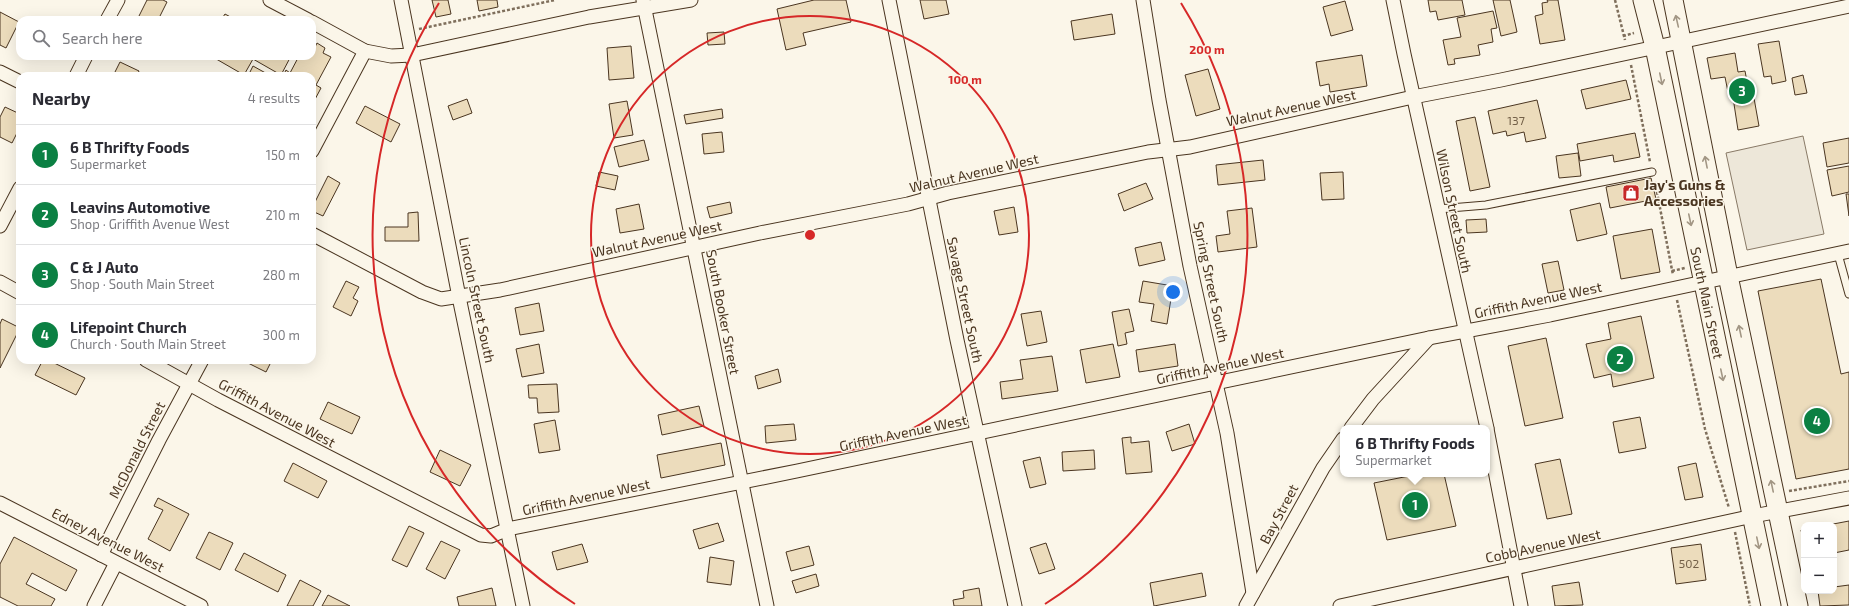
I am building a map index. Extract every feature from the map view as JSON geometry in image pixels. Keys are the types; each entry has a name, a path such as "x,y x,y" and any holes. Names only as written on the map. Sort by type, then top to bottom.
{"street":[{"path":"109,16 118,0"},
{"path":"270,0 300,16"},
{"name":"Lincoln Street South","path":"401,0 459,297 523,606"},
{"path":"316,24 365,51 391,56 412,55 644,4 691,0"},
{"name":"Savage Street South","path":"889,0 957,340 1015,606"},
{"name":"Spring Street South","path":"1143,0 1168,150 1190,266 1227,433 1254,594"},
{"name":"Wilson Street South","path":"1393,0 1464,331 1486,425"},
{"name":"South Main Street","path":"1643,0 1655,47 1702,282 1771,606"},
{"name":"South Main Street","path":"1673,0 1728,276 1798,606"},
{"name":"South Booker Street","path":"644,4 767,606"},
{"name":"Walnut Avenue West","path":"316,236 422,292 441,299 459,297 500,290 694,248 901,206 1008,181 1190,147 1413,97 1849,6"},
{"path":"316,143 365,51"},
{"path":"78,72 84,60"},
{"path":"0,72 16,80"},
{"path":"0,226 16,196"},
{"name":"Griffith Avenue West","path":"153,364 401,495 481,535 491,536 508,529 741,481 797,471 1429,338 1550,315 1676,287 1843,253"},
{"path":"0,282 16,291"},
{"path":"1353,425 1384,388 1429,338"},
{"name":"McDonald Street","path":"101,555 200,364"},
{"name":"Bay Street","path":"1246,606 1323,468 1340,443"},
{"name":"Wilson Street South","path":"1490,443 1515,568 1521,606"},
{"name":"Cobb Avenue West","path":"1340,606 1734,522 1753,516 1849,498"},
{"name":"Edney Avenue West","path":"0,503 201,606"},
{"path":"94,606 116,563"}],"lane":[{"path":"1438,209 1486,205 1652,172"},
{"path":"1843,253 1849,294"}],"path":[{"path":"407,31 555,0"},
{"path":"1616,0 1705,429 1734,522 1750,606"}],"shaded area":[{"path":"1803,136 1824,234 1747,250 1726,153"}],"building":[{"path":"147,0 163,0 167,2 160,16 139,16"},
{"path":"432,0 448,0 451,14 436,17"},
{"path":"477,0 497,0 498,7 479,11"},
{"path":"814,0 846,0 851,22 803,33 806,45 786,50 777,9"},
{"path":"920,0 946,0 949,14 924,19"},
{"path":"1428,0 1462,0 1465,15 1438,20 1436,11 1430,12"},
{"path":"1493,0 1510,0 1517,32 1501,36"},
{"path":"1547,0 1558,0 1565,40 1540,44 1535,16 1543,14 1542,3 1548,2"},
{"path":"1345,1 1353,30 1331,36 1323,7"},
{"path":"1493,11 1497,28 1491,29 1493,42 1478,45 1480,55 1454,59 1455,64 1448,65 1443,40 1461,37 1457,18"},
{"path":"0,12 16,20 16,28 6,48 0,45"},
{"path":"1112,14 1115,34 1074,40 1071,21"},
{"path":"724,32 725,44 708,45 707,33"},
{"path":"1779,41 1786,81 1772,84 1771,76 1764,77 1758,44"},
{"path":"317,43 325,48 323,53 331,57 316,85 316,72 291,72 297,60 316,60"},
{"path":"631,46 634,78 609,80 607,48"},
{"path":"1735,53 1738,72 1745,71 1748,87 1752,87 1759,126 1738,130 1732,91 1728,92 1725,77 1711,79 1707,58"},
{"path":"1362,55 1367,86 1330,92 1329,84 1320,86 1316,62"},
{"path":"218,60 252,60 246,72 239,72"},
{"path":"255,60 289,60 283,72 276,72"},
{"path":"120,62 139,71 139,72 115,72"},
{"path":"253,66 264,72 250,72"},
{"path":"1208,69 1220,109 1196,116 1185,75"},
{"path":"1803,75 1807,93 1795,95 1792,78"},
{"path":"1626,80 1631,99 1586,109 1581,90"},
{"path":"316,85 321,88 316,97"},
{"path":"467,99 472,113 453,120 448,106"},
{"path":"1537,100 1546,138 1526,142 1524,132 1507,136 1506,131 1493,134 1488,111"},
{"path":"627,101 633,135 614,138 609,104"},
{"path":"365,106 400,124 391,142 356,123"},
{"path":"5,107 16,112 16,135 12,143 0,137 0,117"},
{"path":"722,109 723,118 686,124 684,115"},
{"path":"1475,117 1490,187 1470,191 1456,121"},
{"path":"722,132 724,152 704,154 702,134"},
{"path":"1635,133 1640,157 1614,162 1613,155 1580,161 1577,144"},
{"path":"1849,138 1849,163 1827,167 1823,143"},
{"path":"644,140 649,160 619,167 614,147"},
{"path":"1578,153 1581,176 1559,178 1556,156"},
{"path":"1263,160 1265,180 1218,185 1216,165"},
{"path":"1849,166 1849,192 1832,196 1827,170"},
{"path":"599,172 618,176 615,190 596,186"},
{"path":"1343,172 1344,199 1322,200 1320,173"},
{"path":"328,176 340,183 323,216 316,213 316,200"},
{"name":"Jay's Guns & Accessories","path":"1651,178 1656,199 1610,208 1606,187"},
{"path":"1146,183 1153,199 1124,211 1118,194"},
{"path":"1846,194 1849,194 1849,216"},
{"path":"730,202 732,213 710,218 707,207"},
{"path":"1600,203 1607,234 1577,241 1570,210"},
{"path":"639,204 644,229 620,233 616,209"},
{"path":"1014,207 1018,232 999,235 994,211"},
{"path":"1252,208 1257,247 1218,252 1216,236 1230,234 1227,211"},
{"path":"418,212 419,241 385,241 385,227 408,227 408,213"},
{"path":"1486,219 1487,232 1467,233 1466,220"},
{"path":"1652,229 1660,272 1621,279 1613,236"},
{"path":"1161,242 1165,260 1139,266 1135,248"},
{"path":"1558,261 1564,290 1548,293 1542,264"},
{"path":"1821,279 1841,374 1849,372 1849,469 1796,479 1758,291"},
{"path":"346,281 359,287 353,298 358,301 351,316 333,307"},
{"path":"1143,281 1173,286 1167,324 1151,321 1154,304 1139,302"},
{"path":"539,303 544,331 520,335 515,308"},
{"path":"1129,309 1134,331 1125,333 1127,344 1118,346 1112,312"},
{"path":"1041,311 1047,342 1027,346 1021,314"},
{"path":"1641,316 1654,378 1613,387 1611,374 1594,378 1586,344 1611,339 1608,323"},
{"path":"2,319 16,326 16,336 0,368 0,324"},
{"path":"1546,338 1563,418 1525,426 1508,346"},
{"path":"539,344 544,373 522,377 516,349"},
{"path":"1113,344 1120,377 1086,383 1080,350"},
{"path":"1175,344 1178,366 1139,372 1136,350"},
{"path":"1052,356 1058,391 1002,399 1000,382 1023,379 1020,360"},
{"path":"41,364 56,364 85,378 76,395 35,375"},
{"path":"250,364 270,364 266,372"},
{"path":"778,369 781,382 758,389 755,376"},
{"path":"557,384 559,412 538,413 537,398 529,398 528,385"},
{"path":"328,402 360,417 352,434 320,419"},
{"path":"699,406 704,426 662,435 658,415"},
{"path":"1640,417 1646,448 1619,453 1613,422"},
{"path":"555,420 560,450 539,453 534,424"},
{"path":"794,424 796,440 766,443 765,426"},
{"path":"1189,424 1195,444 1172,451 1166,432"},
{"path":"1131,437 1131,443 1149,441 1152,472 1126,474 1122,438"},
{"path":"721,443 725,465 661,478 657,455"},
{"path":"440,450 471,465 460,486 430,472"},
{"path":"1094,450 1095,469 1063,471 1062,452"},
{"path":"1040,457 1046,484 1030,488 1023,461"},
{"path":"1560,459 1572,514 1547,519 1535,464"},
{"path":"293,463 327,481 318,498 284,481"},
{"path":"1696,463 1703,497 1685,500 1678,467"},
{"path":"1404,477 1445,477 1456,526 1387,540 1374,483"},
{"path":"158,498 189,514 170,551 148,539 163,510 154,506"},
{"path":"1849,521 1849,550 1837,552 1837,523"},
{"path":"718,523 724,541 699,549 693,530"},
{"path":"409,526 424,533 407,567 392,560"},
{"path":"209,532 233,543 220,570 196,558"},
{"path":"14,537 77,570 66,591 32,573 26,584 55,599 51,606 18,606 0,597 0,564"},
{"path":"441,541 460,550 445,579 426,569"},
{"path":"1046,543 1055,569 1039,574 1030,548"},
{"path":"582,544 588,562 557,570 552,552"},
{"path":"1701,544 1706,580 1676,584 1671,548"},
{"path":"809,546 814,565 791,571 786,552"},
{"path":"244,553 286,575 278,592 235,570"},
{"path":"710,557 734,561 731,585 707,582"},
{"path":"1202,573 1206,596 1154,606 1150,583"},
{"path":"816,574 819,586 796,593 792,581"},
{"path":"300,580 321,591 313,606 287,606"},
{"path":"1579,582 1583,605 1555,606 1552,586"},
{"path":"1849,585 1849,605 1820,606 1818,594 1837,594 1837,587"},
{"path":"492,588 496,606 459,606 457,597"},
{"path":"979,588 982,606 954,606 953,600 964,598 963,591"},
{"path":"328,595 350,606 322,606"}],"place":[{"name":"C & J Auto","path":"1742,91"},
{"name":"Jay's Guns & Accessories","path":"1631,193"},
{"name":"Leavins Automotive","path":"1620,359"},
{"name":"Lifepoint Church","path":"1817,421"},
{"name":"6 B Thrifty Foods","path":"1415,505"}]}
